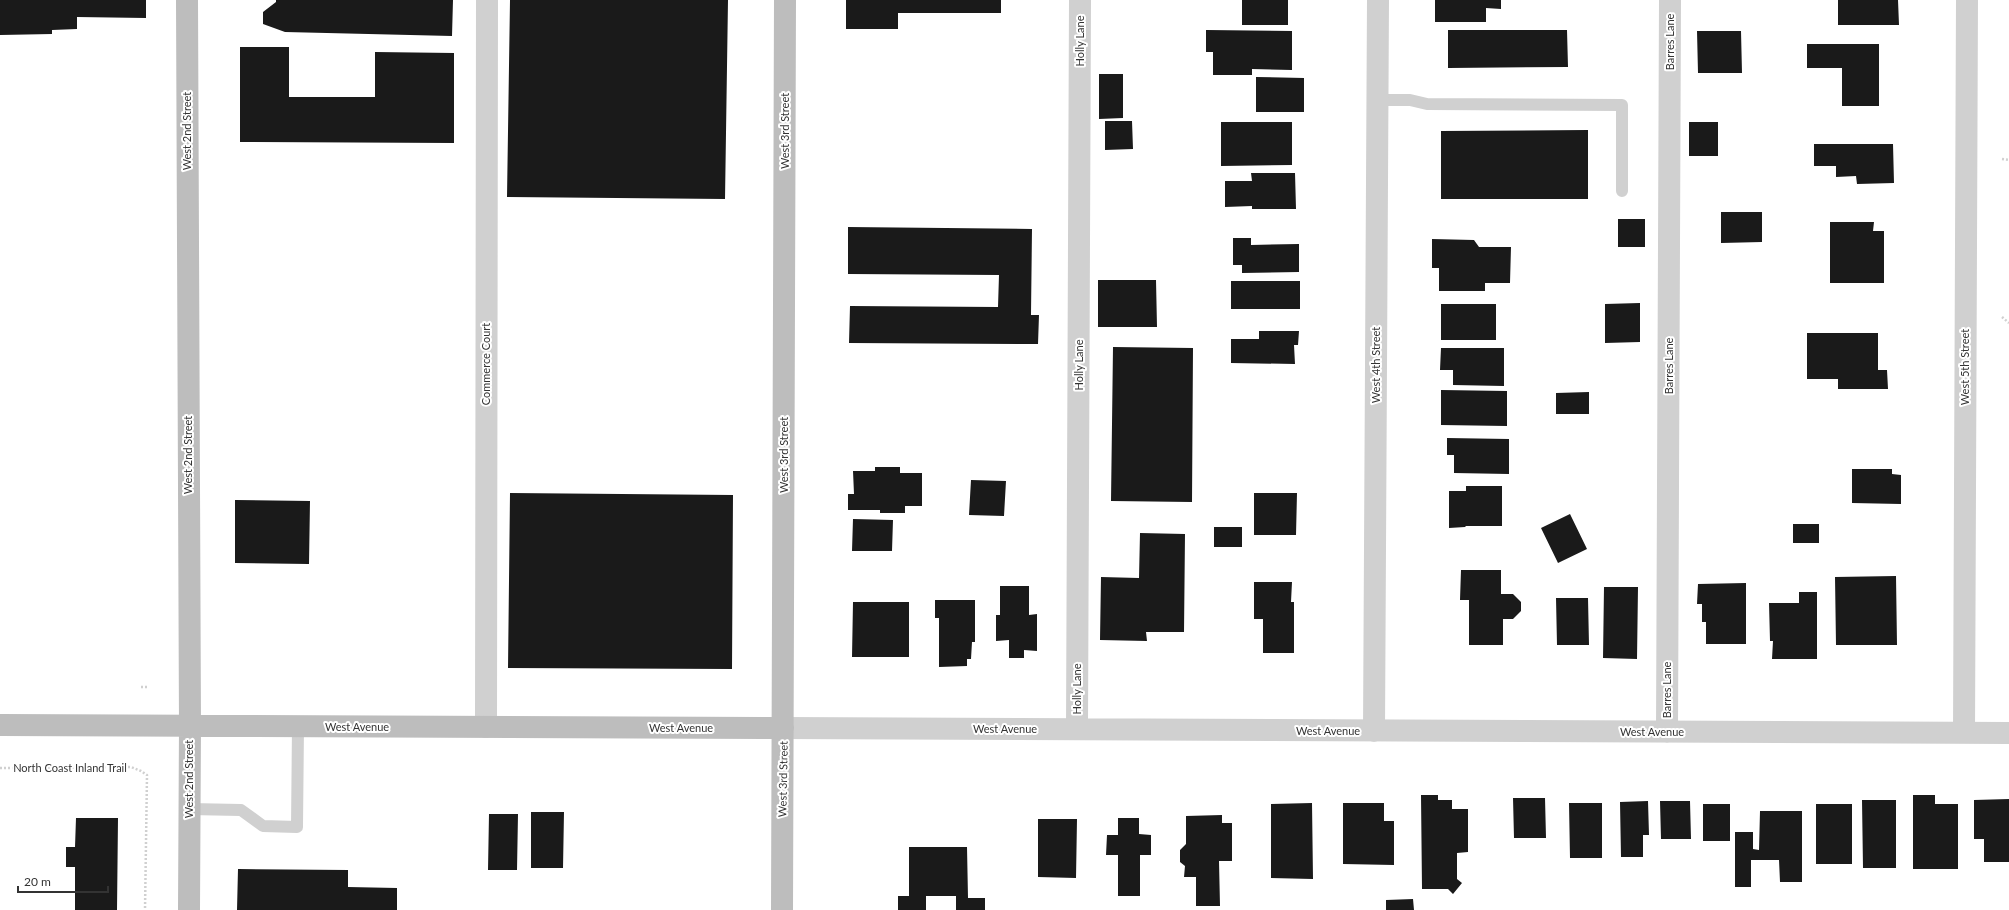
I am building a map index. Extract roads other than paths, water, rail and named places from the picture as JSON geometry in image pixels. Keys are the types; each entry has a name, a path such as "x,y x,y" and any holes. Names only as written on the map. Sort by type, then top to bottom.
{"main road":[{"name":"West 2nd Street","path":"187,0 190,726 189,910"},
{"name":"West 3rd Street","path":"782,910 786,0"},
{"name":"West Avenue","path":"0,725 783,728"}],"street":[{"name":"Commerce Court","path":"486,727 487,0"},
{"name":"Holly Lane","path":"1077,729 1080,0"},
{"name":"West 4th Street","path":"1374,731 1378,0"},
{"name":"Barres Lane","path":"1667,732 1670,0"},
{"name":"West 5th Street","path":"1964,733 1967,0"},
{"name":"West Avenue","path":"783,728 2009,733"}],"lane":[{"path":"1378,100 1410,100 1427,104 1622,105 1622,191"},
{"path":"189,809 241,810 263,826 297,827 298,726"}]}
